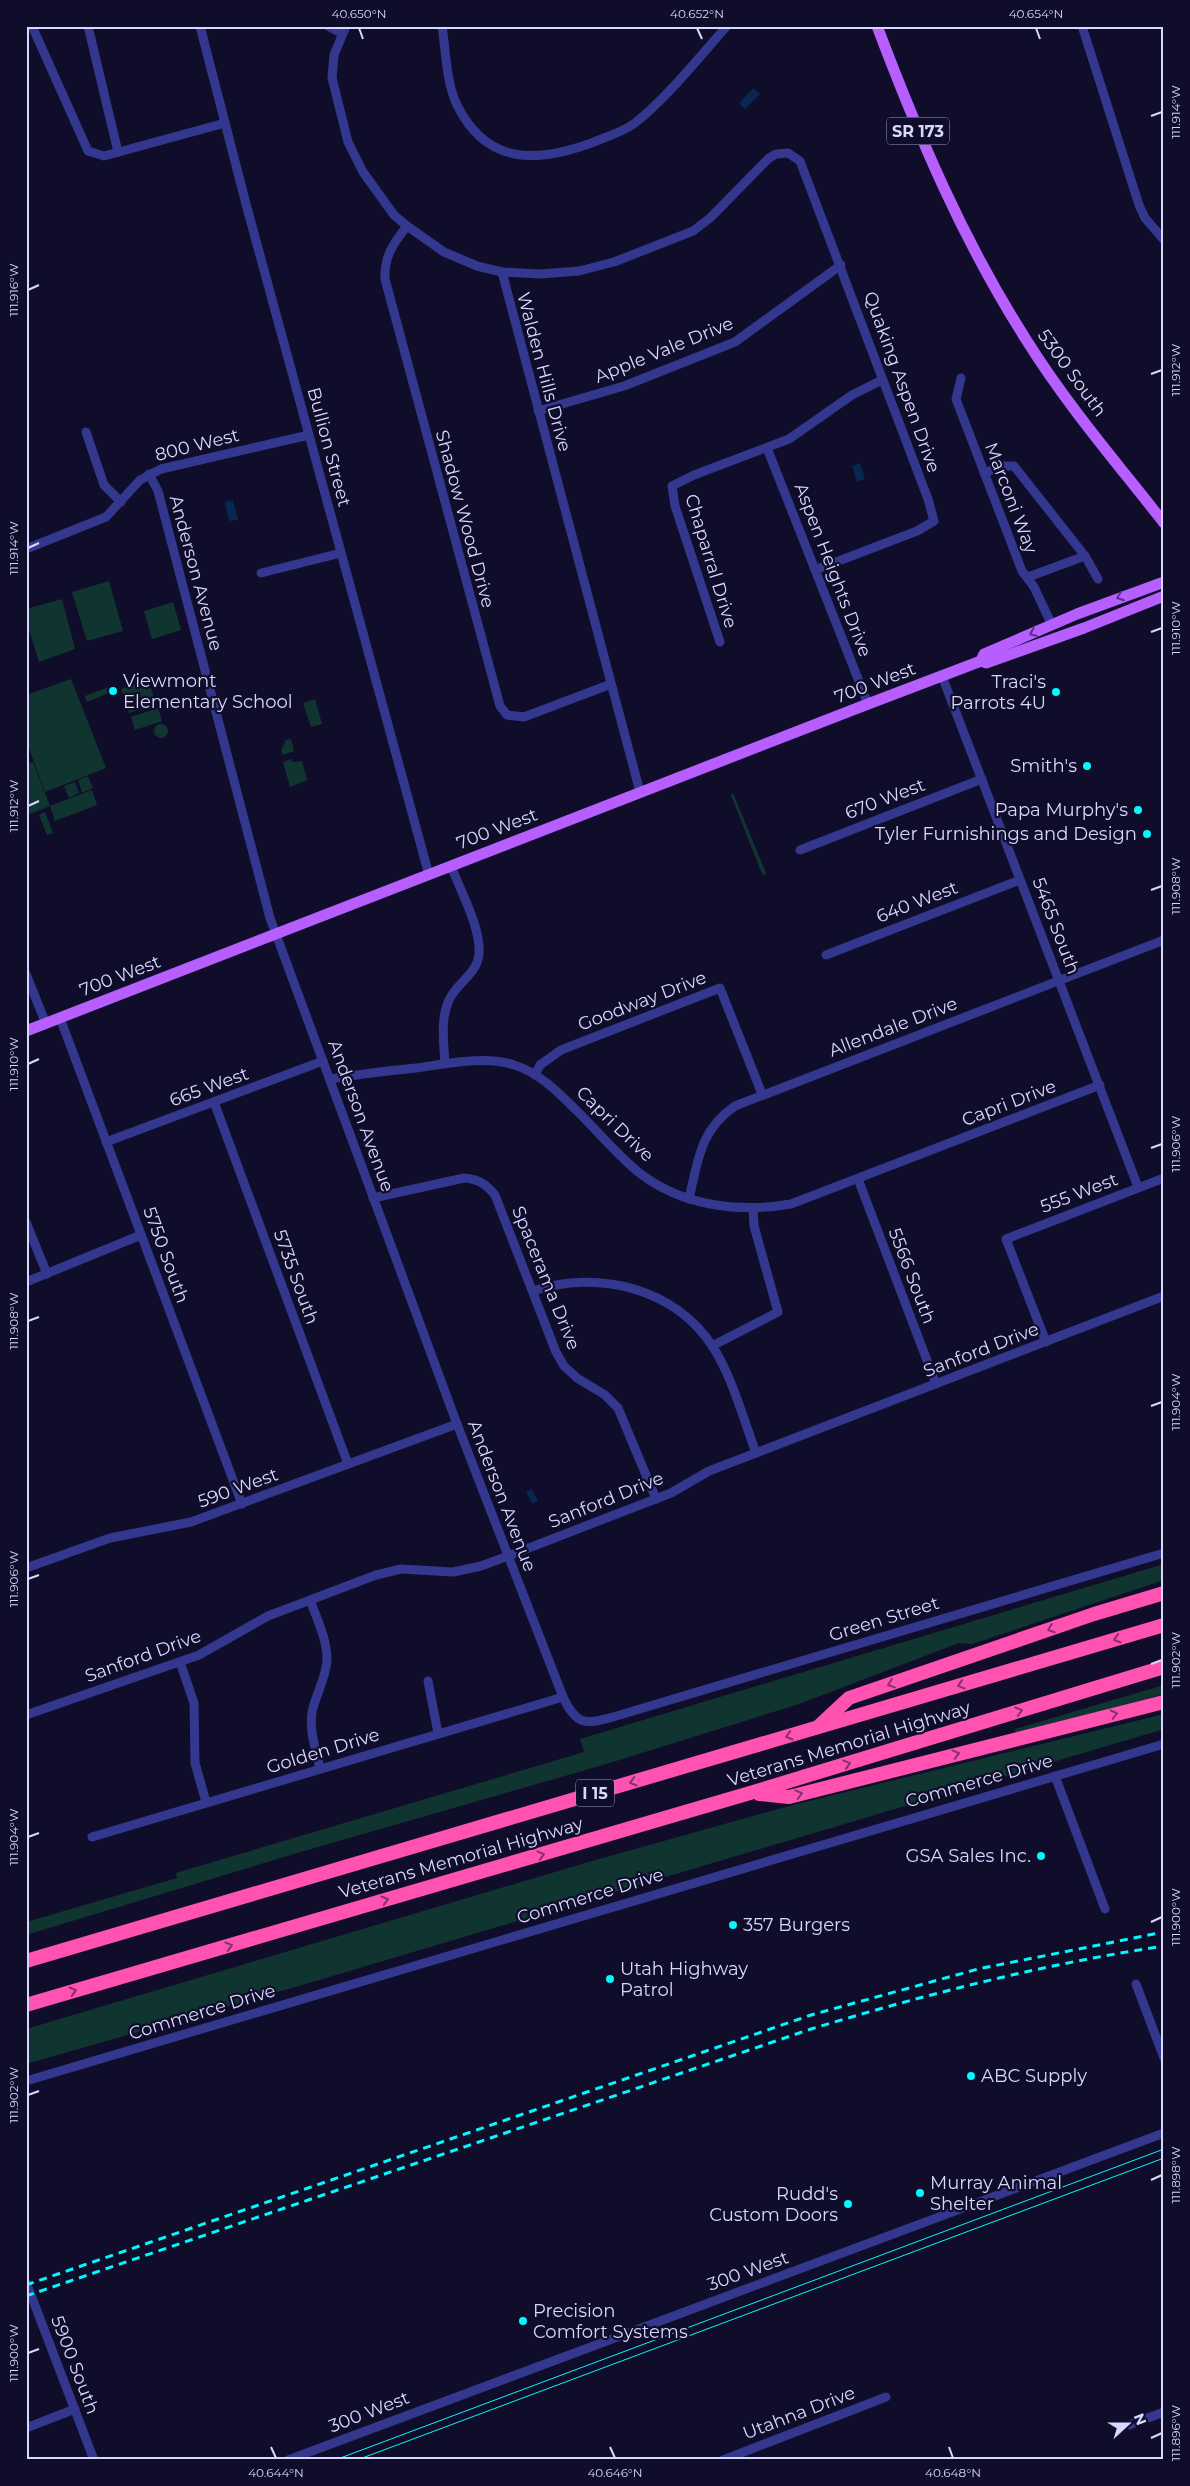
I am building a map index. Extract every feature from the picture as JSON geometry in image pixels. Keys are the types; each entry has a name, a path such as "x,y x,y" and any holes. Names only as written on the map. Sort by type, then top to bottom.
{"highway":[{"path":"816,1728 849,1698 1094,1614 1164,1593"},
{"name":"Veterans Memorial Highway","path":"26,1961 1164,1625"},
{"name":"Veterans Memorial Highway","path":"26,2005 750,1794 1164,1667"},
{"path":"750,1794 789,1797 1164,1702"}],"main road":[{"name":"5300 South","path":"877,26 933,167 965,234 1027,341 1055,384 1164,523"},
{"name":"700 West","path":"981,661 984,654 1052,624 1164,582"},
{"name":"700 West","path":"26,1031 868,704 981,661 986,663 1013,654 1164,596"}],"street":[{"path":"32,26 88,151 104,156 225,123"},
{"path":"88,26 118,152"},
{"name":"Bullion Street","path":"200,26 429,875"},
{"name":"Walden Hills Drive","path":"328,26 344,30 334,55 332,78 348,142 363,172 394,214 407,226 444,252 476,266 502,272 640,792"},
{"path":"442,26 452,89 456,103 466,120 476,133 501,150 523,156 542,157 568,152 633,124 727,26"},
{"path":"1082,26 1141,209 1145,218 1164,240"},
{"name":"Quaking Aspen Drive","path":"502,272 559,273 592,268 683,236 710,218 769,158 776,154 788,153 800,161 841,265 858,318 928,499 934,521 917,530 815,570"},
{"name":"Shadow Wood Drive","path":"407,226 389,251 385,266 385,279 500,706 508,715 524,717 611,684"},
{"name":"Apple Vale Drive","path":"538,410 624,386 734,342 841,265"},
{"name":"Marconi Way","path":"961,378 956,399 1022,571 1028,577 1052,624"},
{"name":"Chaparral Drive","path":"720,642 675,506 672,486 694,475 767,448 795,435 852,395 882,380"},
{"path":"86,432 104,485 121,502"},
{"name":"800 West","path":"26,549 106,517 132,488 149,474 172,466 309,435"},
{"name":"Aspen Heights Drive","path":"767,448 868,704"},
{"path":"984,473 1003,466 1014,466 1085,556 1098,579"},
{"name":"Anderson Avenue","path":"149,474 158,491 267,909 457,1424 563,1697 572,1713 581,1721 596,1722 613,1717"},
{"path":"261,573 341,553"},
{"path":"1028,577 1085,556"},
{"name":"5465 South","path":"942,676 1138,1187"},
{"name":"670 West","path":"800,850 982,779"},
{"path":"445,1064 443,1025 445,1010 457,987 474,971 479,954 477,932 451,866"},
{"name":"640 West","path":"826,954 1020,880"},
{"name":"Allendale Drive","path":"689,1199 699,1155 713,1124 735,1106 1164,940"},
{"path":"26,974 46,1024"},
{"name":"Goodway Drive","path":"535,1075 545,1061 560,1050 720,988 762,1094"},
{"name":"5750 South","path":"60,1018 242,1504"},
{"name":"665 West","path":"106,1142 323,1061"},
{"name":"Capri Drive","path":"330,1079 445,1064 492,1061 514,1064 535,1075 560,1094 637,1171 663,1187 689,1199 719,1206 753,1209 791,1204 1100,1085"},
{"name":"5735 South","path":"214,1102 348,1464"},
{"name":"Spacerama Drive","path":"374,1198 464,1178 483,1183 495,1195 549,1335 564,1366 577,1378 605,1395 618,1408 656,1499"},
{"name":"5566 South","path":"858,1178 936,1384"},
{"name":"555 West","path":"1046,1342 1006,1239 1164,1178"},
{"path":"712,1346 778,1312 754,1226 753,1209"},
{"path":"26,1222 47,1274"},
{"path":"26,1282 141,1235"},
{"path":"533,1291 580,1281 609,1283 634,1288 672,1308 687,1319 712,1346 727,1376 756,1453"},
{"name":"Sanford Drive","path":"26,1715 180,1662 214,1648 261,1620 387,1571 411,1569 453,1572 481,1566 671,1493 709,1471 1164,1296"},
{"name":"590 West","path":"26,1568 110,1538 179,1525 242,1504 457,1424"},
{"name":"Green Street","path":"613,1717 1164,1553"},
{"path":"310,1600 323,1634 327,1658 311,1719 311,1729 320,1768"},
{"path":"180,1662 194,1702 195,1763 206,1802"},
{"path":"428,1681 438,1733"},
{"name":"Golden Drive","path":"92,1837 563,1697"},
{"name":"Commerce Drive","path":"26,2081 1164,1744"},
{"path":"1055,1776 1105,1909"},
{"path":"1136,1984 1164,2058"},
{"name":"300 West","path":"288,2460 1164,2133"},
{"name":"5900 South","path":"26,2282 94,2460"},
{"name":"Utahna Drive","path":"723,2460 737,2457 886,2398"},
{"path":"26,2428 75,2409"},
{"path":"1128,2425 1164,2412"}],"green space":[{"path":"109,581 123,631 87,641 72,592"},
{"path":"62,599 75,649 39,662 26,620 26,609"},
{"path":"173,602 181,630 152,639 144,611"},
{"path":"71,679 106,768 45,792 26,740 26,695"},
{"path":"148,679 156,704 129,713 121,689"},
{"path":"114,685 116,690 87,702 85,696"},
{"path":"315,699 322,724 311,727 303,703"},
{"path":"158,708 162,721 135,730 131,717"},
{"path":"161,724 166,726 168,731 166,736 161,738 156,736 154,731 156,726"},
{"path":"291,739 294,751 283,755 281,750 286,740"},
{"path":"291,759 292,762 302,761 307,780 290,787 283,762"},
{"path":"33,762 50,806 30,814 26,804 26,765"},
{"path":"88,776 93,788 82,793 78,780"},
{"path":"75,782 79,793 69,798 64,786"},
{"path":"92,790 97,805 55,821 50,806"},
{"path":"733,793 766,873 765,875 762,874 731,795"},
{"path":"45,812 53,833 47,835 39,815"},
{"path":"1164,1564 1164,1580 972,1644 959,1643 799,1704 603,1765 297,1853 26,1935 26,1922 177,1878 176,1873 584,1752 580,1739"},
{"path":"1164,1685 1164,1694 1016,1735 1015,1729"},
{"path":"1164,1714 1164,1729 292,1988 26,2064 26,2029 592,1861 789,1806"}],"water":[{"path":"753,88 760,94 745,109 739,103"},
{"path":"860,463 865,479 857,482 852,466"},
{"path":"233,500 238,520 229,521 225,502"},
{"path":"532,1489 538,1501 532,1504 526,1492"}],"tram line":[{"path":"335,2460 1164,2149"},
{"path":"357,2460 1164,2158"}],"railway":[{"path":"26,2285 811,2015 978,1969 1164,1932"},
{"path":"26,2296 811,2029 986,1981 1119,1953 1164,1946"}],"place":[{"name":"Viewmont Elementary School","path":"113,691"},
{"name":"Traci's Parrots 4U","path":"1056,692"},
{"name":"Smith's","path":"1087,766"},
{"name":"Papa Murphy's","path":"1138,810"},
{"name":"Tyler Furnishings and Design","path":"1147,834"},
{"name":"GSA Sales Inc.","path":"1041,1856"},
{"name":"357 Burgers","path":"733,1925"},
{"name":"Utah Highway Patrol","path":"610,1979"},
{"name":"ABC Supply","path":"971,2076"},
{"name":"Murray Animal Shelter","path":"920,2193"},
{"name":"Rudd's Custom Doors","path":"848,2204"},
{"name":"Precision Comfort Systems","path":"523,2321"}]}
